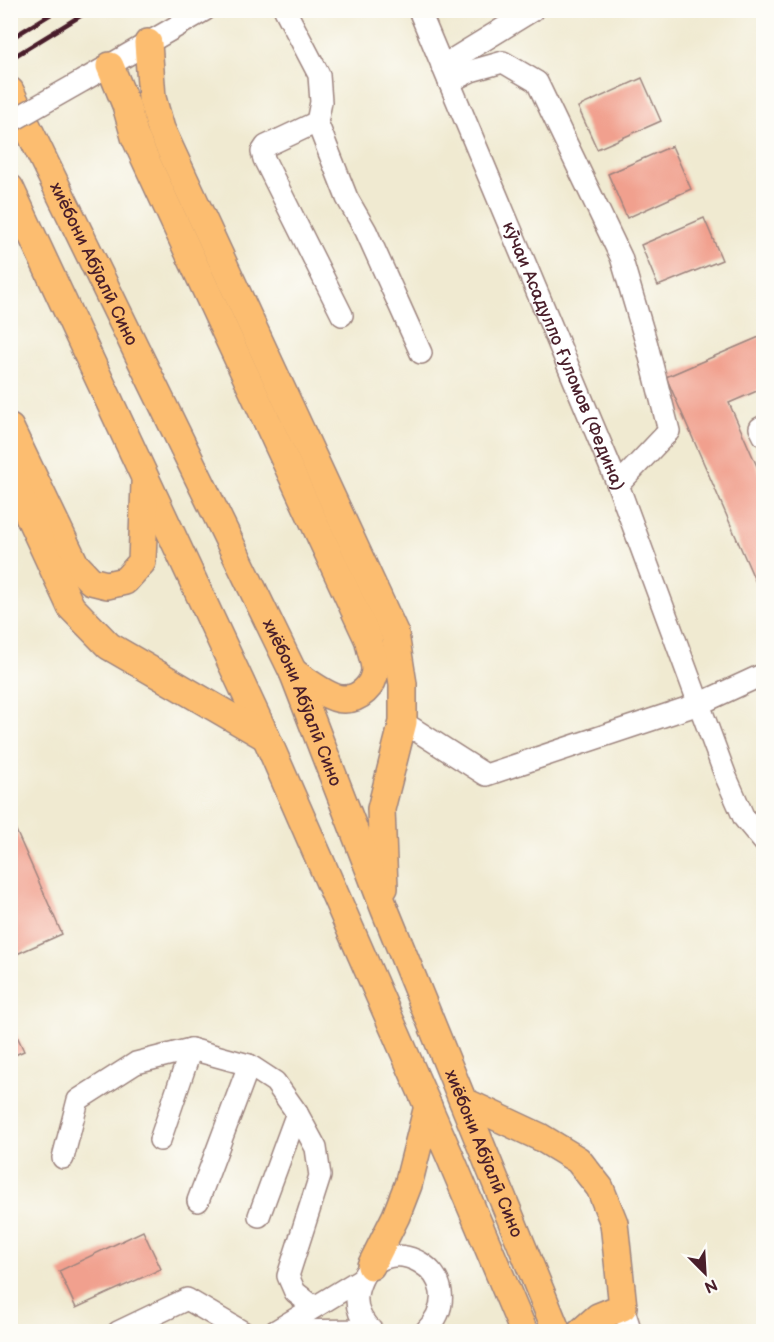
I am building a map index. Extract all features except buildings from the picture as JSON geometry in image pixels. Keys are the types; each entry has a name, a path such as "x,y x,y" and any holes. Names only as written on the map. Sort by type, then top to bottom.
{"main road":[{"path":"148,43 152,98 161,129 395,634 404,684 403,722 381,810 385,910"},
{"path":"110,66 126,105 135,137 369,642 375,669 369,687 357,697 342,700 322,691 293,672"},
{"name":"хиёбони Абӯалӣ Сино","path":"10,91 293,672 385,910 557,1332"},
{"name":"хиёбони Абӯалӣ Сино","path":"10,188 266,737 428,1106 524,1332"},
{"path":"10,428 75,564 91,581 107,585 125,581 142,562 145,476"},
{"path":"10,475 71,607 109,646 266,737"},
{"path":"463,1101 540,1137 578,1160 600,1188 614,1223 627,1319 598,1317 581,1332"},
{"path":"366,1273 396,1216 408,1185 428,1106"}],"street":[{"path":"10,122 205,10"},
{"path":"285,10 319,75 321,102 317,122 347,198 366,231 421,353"},
{"name":"кӯчаи Асадулло Ғуломов (Федина)","path":"419,10 618,485 726,777 744,818 764,842"},
{"path":"446,74 533,10"},
{"path":"446,74 471,71 503,62 537,82 621,257 669,431 618,485"},
{"path":"317,122 266,146 262,152 342,315"},
{"path":"764,426 760,428 764,436"},
{"path":"403,722 486,775 699,704 764,674"},
{"path":"160,1140 191,1049"},
{"path":"63,1158 78,1100 136,1063 191,1049 249,1065 275,1082 297,1113 316,1148 320,1176 288,1276 295,1292 314,1306"},
{"path":"198,1201 249,1065"},
{"path":"258,1216 297,1113"},
{"path":"275,1331 389,1257 409,1257 421,1262 431,1270 438,1282 448,1332"},
{"path":"366,1273 356,1297 359,1315 372,1331"},
{"path":"425,1332 437,1316 441,1295"},
{"path":"118,1332 187,1299 243,1332"},
{"path":"275,1331 372,1331"}],"railway":[{"path":"10,59 90,10"},
{"path":"10,39 51,14"}]}
